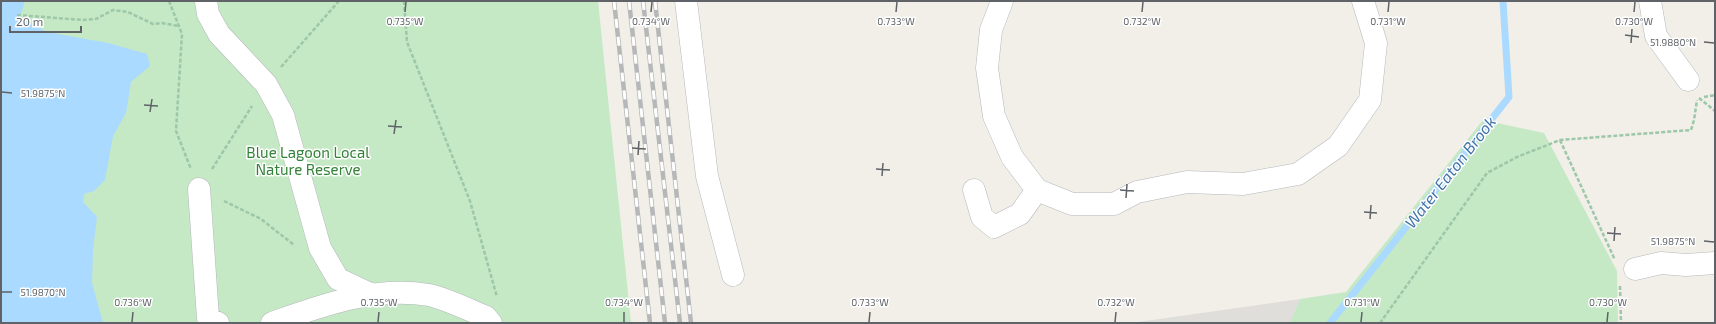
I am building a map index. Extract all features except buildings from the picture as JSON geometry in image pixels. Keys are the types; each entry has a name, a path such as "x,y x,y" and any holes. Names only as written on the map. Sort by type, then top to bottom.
{"street":[{"path":"206,1 208,14 219,34 266,84 283,115 320,248 338,279 372,295"},
{"path":"686,1 707,176 733,276"},
{"path":"1002,1 991,30 987,68 994,116 1012,157 1038,190 1072,204 1114,204 1137,192 1187,182 1243,184 1298,174 1338,146 1370,100 1376,43 1363,1"},
{"path":"1650,1 1656,36 1693,88"},
{"path":"199,189 208,318 218,323"},
{"path":"974,190 982,217 994,227 1020,214 1038,190"},
{"path":"1624,270 1661,263 1686,265 1715,263"},
{"path":"272,323 336,301 384,292 430,296 486,317 491,323"}],"path":[{"path":"169,1 182,34 176,131 199,189 262,220 297,247"},
{"path":"199,189 266,84 339,1"},
{"path":"404,1 407,42 470,201 498,300"},
{"path":"17,15 83,20 96,19 113,10 128,12 153,24 162,22 179,26"},
{"path":"1380,323 1487,173 1517,156 1560,140 1691,130 1694,120 1693,88"},
{"path":"1560,140 1624,270 1621,323"}],"shaded area":[{"path":"1300,299 1291,323 1131,323"}],"green space":[{"name":"Blue Lagoon Local Nature Reserve","path":"1,1 598,1 631,323 1,323"},
{"path":"1483,120 1544,133 1617,271 1618,323 1290,323 1300,299 1346,292"}],"water":[{"path":"1,1 25,1 20,17 47,32 108,43 147,54 150,66 131,82 126,113 113,136 105,180 94,191 84,194 83,202 97,217 93,250 92,283 103,323 1,323"}],"waterway":[{"name":"Water Eaton Brook","path":"1330,323 1509,97 1503,1"}],"railway":[{"path":"614,1 650,323"},
{"path":"629,1 665,323"},
{"path":"643,1 680,323"},
{"path":"655,1 691,323"}]}
